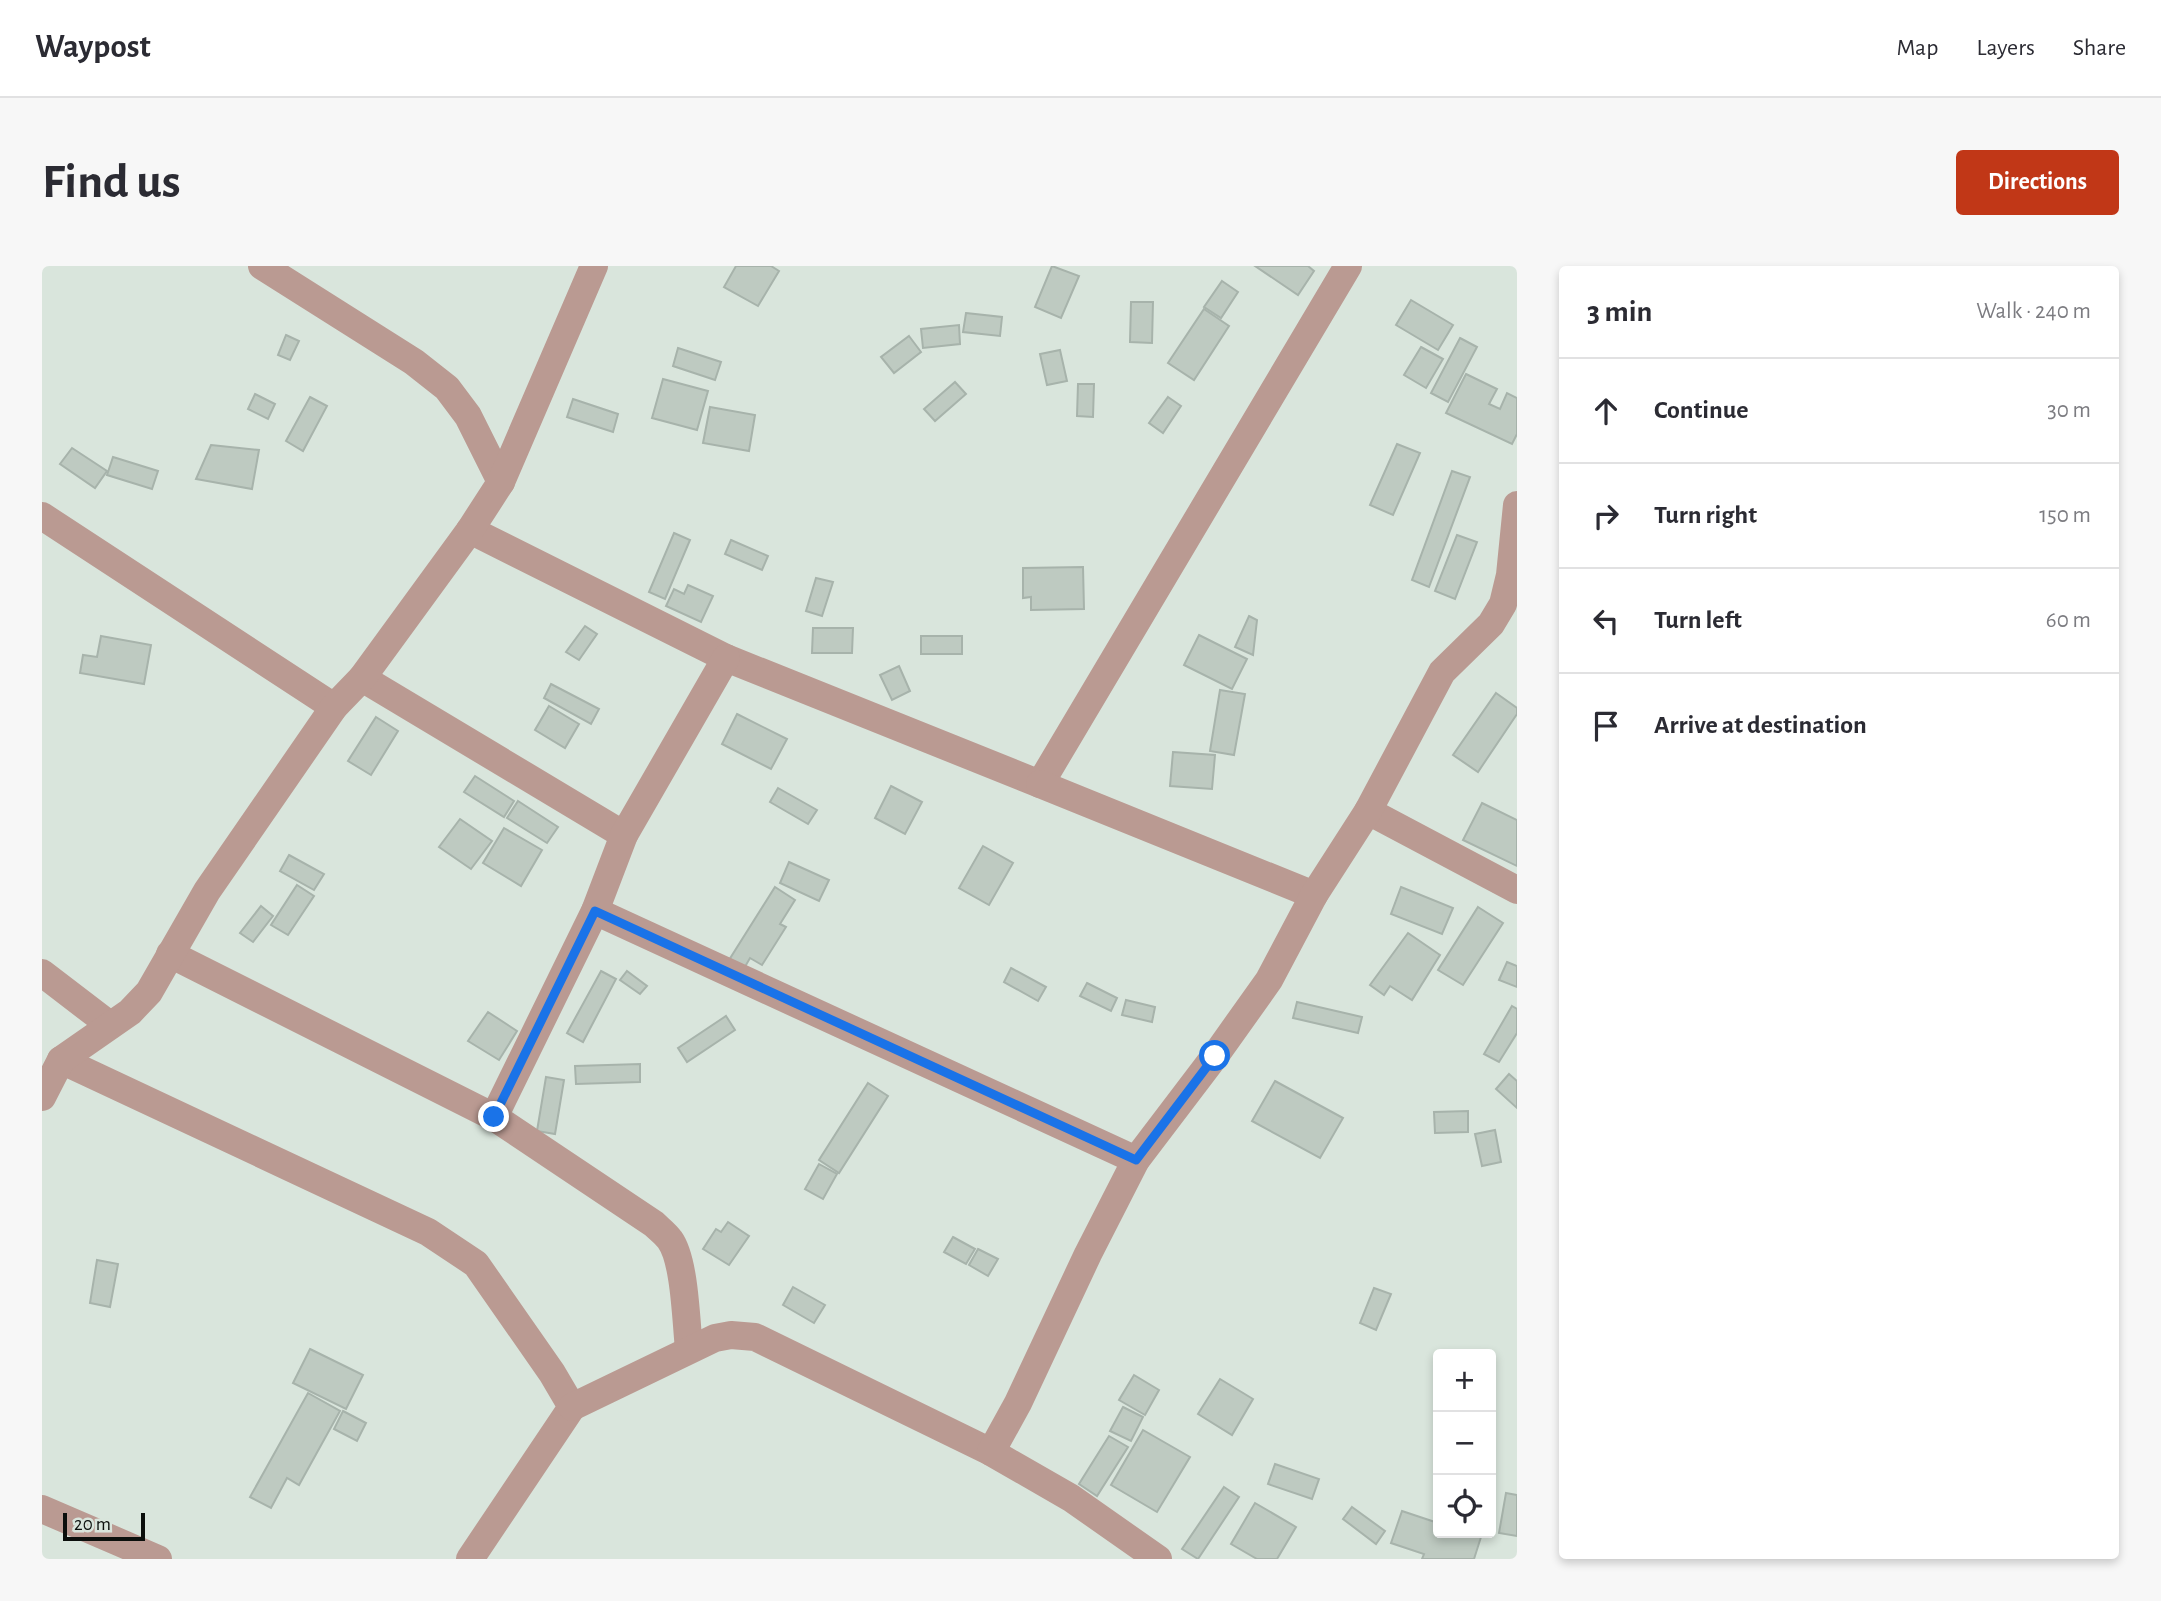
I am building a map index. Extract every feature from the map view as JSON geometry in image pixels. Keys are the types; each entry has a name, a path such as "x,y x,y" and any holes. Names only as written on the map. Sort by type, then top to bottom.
{"street":[{"path":"262,266 414,362 447,388 468,416 501,482"},
{"path":"42,1097 61,1060 140,1003 149,992 207,891 334,707 362,678 470,530 501,482 594,266"},
{"path":"1040,784 1348,266"},
{"path":"991,1452 1018,1403 1088,1254 1136,1160 1269,980 1314,895 1368,811 1442,672 1491,624 1503,604 1510,575 1517,505"},
{"path":"42,516 334,707"},
{"path":"470,530 726,658 1314,895"},
{"path":"494,1117 595,911 624,835 726,658"},
{"path":"362,678 624,835"},
{"path":"1368,811 1517,890"},
{"path":"595,911 1136,1160"},
{"path":"170,954 494,1117 654,1224 671,1240 678,1256 689,1349"},
{"path":"42,973 110,1025"},
{"path":"61,1060 428,1232 452,1247 476,1265 483,1274 552,1373 572,1407"},
{"path":"470,1559 572,1407 689,1349 715,1338 731,1335 755,1337 1035,1475 1158,1559"},
{"path":"42,1509 158,1559"}],"building":[{"path":"736,266 771,266 779,271 758,306 724,287"},
{"path":"1052,266 1079,276 1061,318 1035,307"},
{"path":"1255,266 1308,266 1314,271 1298,295"},
{"path":"1222,281 1238,292 1221,318 1204,307"},
{"path":"1411,300 1453,325 1438,350 1396,325"},
{"path":"1131,302 1153,302 1152,343 1130,342"},
{"path":"1204,309 1229,326 1194,380 1168,363"},
{"path":"966,313 1002,317 1000,336 963,332"},
{"path":"959,325 960,344 923,348 921,329"},
{"path":"286,335 299,341 290,360 278,355"},
{"path":"909,336 921,352 894,373 881,357"},
{"path":"1460,338 1477,347 1448,402 1431,393"},
{"path":"1421,347 1443,359 1426,388 1404,375"},
{"path":"678,348 721,362 715,380 673,366"},
{"path":"1060,350 1067,381 1047,385 1040,354"},
{"path":"1466,374 1497,389 1489,404 1500,409 1507,393 1517,398 1517,434 1512,444 1446,413"},
{"path":"663,379 708,391 697,430 652,418"},
{"path":"955,382 966,394 935,421 924,409"},
{"path":"1078,384 1094,384 1093,417 1077,416"},
{"path":"255,394 275,404 268,419 248,409"},
{"path":"310,397 327,406 303,451 286,441"},
{"path":"1168,397 1181,406 1163,433 1149,423"},
{"path":"573,399 618,414 613,432 567,417"},
{"path":"710,407 755,415 749,451 703,443"},
{"path":"1397,444 1420,453 1393,515 1370,505"},
{"path":"211,445 259,450 252,489 196,479"},
{"path":"72,448 107,471 95,488 60,464"},
{"path":"113,457 158,471 152,489 107,475"},
{"path":"1452,471 1470,477 1429,587 1412,580"},
{"path":"674,533 690,540 665,599 649,592"},
{"path":"1457,535 1477,542 1455,599 1435,591"},
{"path":"731,540 768,556 762,570 725,554"},
{"path":"1083,567 1084,609 1031,610 1031,597 1023,598 1023,568"},
{"path":"816,578 833,582 822,616 806,611"},
{"path":"688,585 713,596 701,622 666,606 674,589 684,594"},
{"path":"1249,616 1257,620 1253,655 1235,647"},
{"path":"585,626 597,634 579,660 566,652"},
{"path":"813,628 853,628 852,653 812,653"},
{"path":"1199,635 1247,659 1232,689 1184,665"},
{"path":"101,636 151,645 144,684 80,673 83,655 97,657"},
{"path":"921,636 962,636 962,654 921,654"},
{"path":"899,666 910,691 892,700 880,675"},
{"path":"551,684 599,709 591,724 544,698"},
{"path":"1220,690 1245,694 1234,755 1210,751"},
{"path":"1496,693 1517,708 1517,714 1478,772 1453,755"},
{"path":"549,706 579,724 565,748 535,730"},
{"path":"737,714 787,739 771,769 722,744"},
{"path":"376,717 398,731 371,775 348,761"},
{"path":"1173,752 1215,755 1212,789 1170,786"},
{"path":"475,776 514,801 504,817 464,792"},
{"path":"891,786 922,802 905,834 875,818"},
{"path":"778,788 817,810 808,824 770,802"},
{"path":"518,801 558,827 547,843 507,818"},
{"path":"1482,803 1517,820 1517,866 1463,840"},
{"path":"460,819 492,841 471,869 439,847"},
{"path":"504,828 542,850 521,886 483,863"},
{"path":"983,846 1013,863 989,905 959,888"},
{"path":"289,855 324,874 314,890 280,871"},
{"path":"789,862 829,880 819,901 780,883"},
{"path":"297,885 314,896 288,935 271,925"},
{"path":"775,887 795,900 780,924 786,927 762,965 750,958 739,977 724,968"},
{"path":"1401,887 1453,908 1442,934 1391,914"},
{"path":"261,906 273,916 253,942 240,933"},
{"path":"1478,907 1503,923 1463,985 1438,970"},
{"path":"1408,933 1440,955 1412,1000 1390,986 1384,995 1370,985"},
{"path":"1507,962 1517,966 1517,987 1499,980"},
{"path":"1011,968 1046,987 1038,1001 1004,982"},
{"path":"601,971 616,979 583,1042 567,1033"},
{"path":"627,971 647,986 640,994 620,980"},
{"path":"1087,983 1117,998 1111,1011 1080,996"},
{"path":"1126,1000 1155,1007 1152,1022 1122,1015"},
{"path":"1297,1002 1362,1017 1358,1033 1293,1018"},
{"path":"1512,1006 1517,1009 1517,1033 1499,1062 1484,1054"},
{"path":"488,1012 517,1031 499,1060 468,1041"},
{"path":"726,1016 735,1030 687,1062 678,1048"},
{"path":"640,1064 640,1082 576,1084 575,1066"},
{"path":"1509,1074 1517,1081 1517,1108 1496,1089"},
{"path":"546,1077 564,1080 555,1134 537,1131"},
{"path":"1275,1081 1343,1118 1320,1158 1252,1121"},
{"path":"868,1083 888,1096 839,1173 819,1160"},
{"path":"1468,1111 1468,1132 1435,1133 1434,1112"},
{"path":"1495,1130 1501,1162 1482,1166 1475,1134"},
{"path":"819,1164 837,1174 823,1199 805,1189"},
{"path":"728,1222 749,1236 729,1265 703,1249 716,1229 721,1232"},
{"path":"953,1237 975,1249 966,1264 944,1252"},
{"path":"978,1249 998,1259 988,1276 969,1265"},
{"path":"97,1260 118,1264 110,1307 90,1303"},
{"path":"793,1287 825,1305 814,1323 783,1305"},
{"path":"1374,1288 1391,1294 1376,1330 1360,1323"},
{"path":"310,1349 363,1375 346,1409 293,1383"},
{"path":"1134,1375 1159,1390 1145,1415 1119,1400"},
{"path":"1220,1379 1253,1399 1232,1435 1198,1414"},
{"path":"308,1393 340,1411 299,1485 287,1478 271,1508 250,1497"},
{"path":"1123,1407 1143,1417 1131,1441 1110,1431"},
{"path":"343,1411 366,1423 357,1441 334,1429"},
{"path":"1143,1430 1190,1457 1157,1512 1111,1485"},
{"path":"1109,1436 1128,1447 1097,1496 1079,1484"},
{"path":"1275,1464 1319,1479 1312,1499 1268,1484"},
{"path":"1224,1487 1239,1497 1198,1559 1182,1549"},
{"path":"1506,1493 1517,1495 1517,1536 1499,1533"},
{"path":"1255,1503 1296,1527 1277,1559 1257,1559 1231,1544"},
{"path":"1352,1507 1385,1531 1376,1544 1343,1519"},
{"path":"1402,1511 1433,1521 1433,1538 1481,1538 1474,1559 1422,1559 1424,1554 1391,1543"}],"route":[{"path":"494,1117 595,911 1136,1160 1215,1056"}]}
